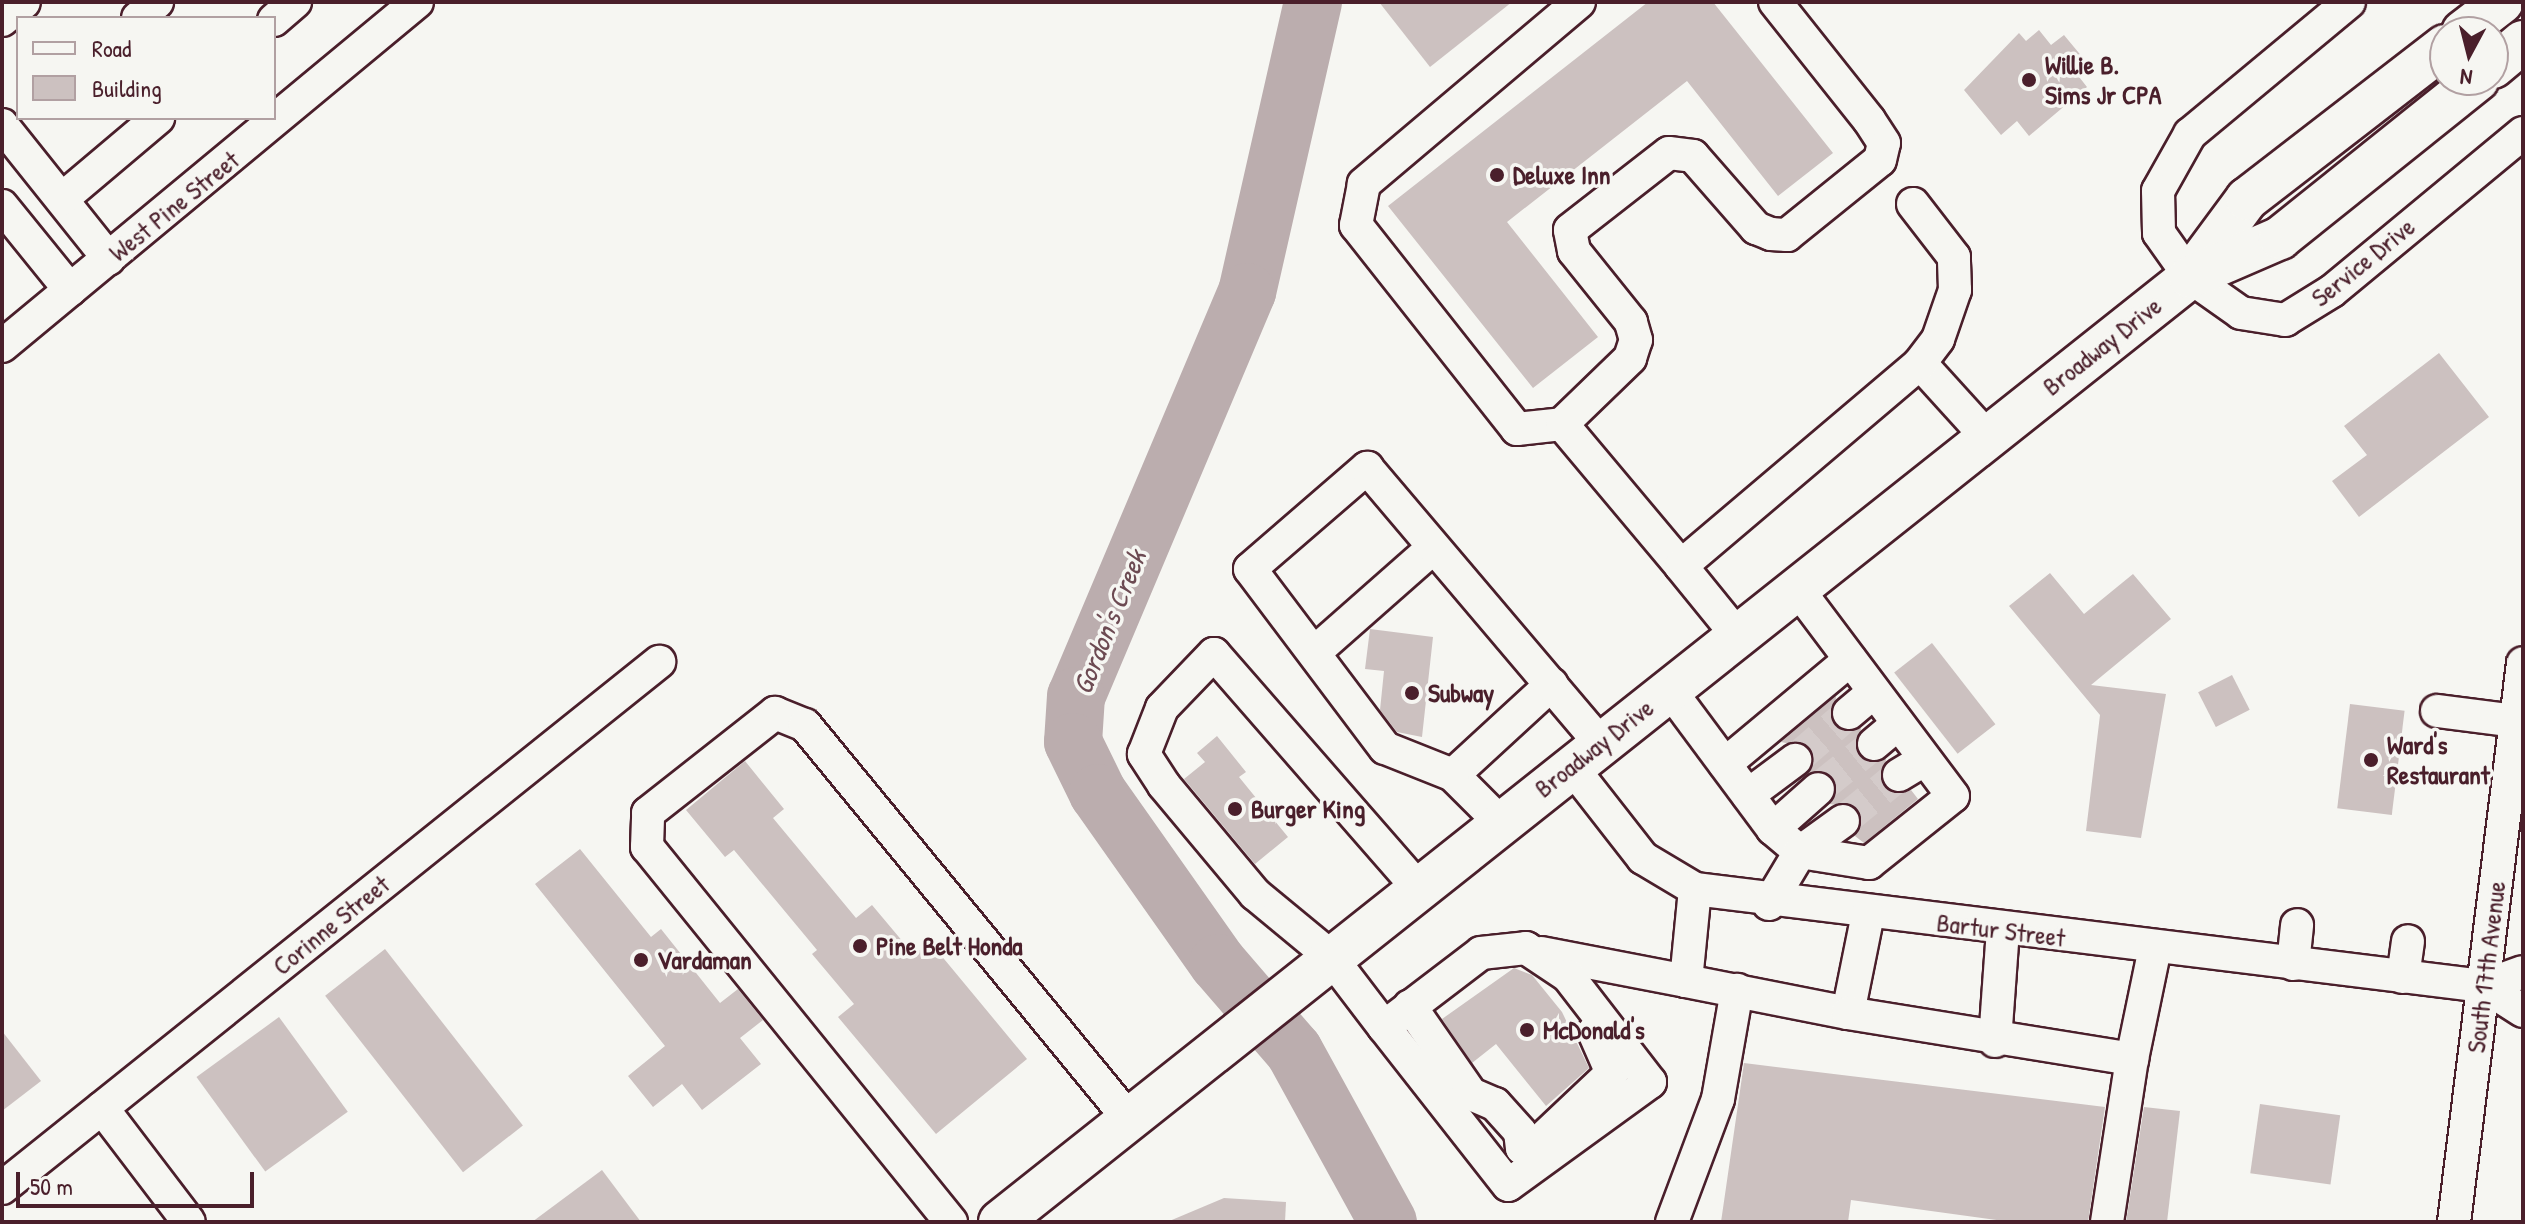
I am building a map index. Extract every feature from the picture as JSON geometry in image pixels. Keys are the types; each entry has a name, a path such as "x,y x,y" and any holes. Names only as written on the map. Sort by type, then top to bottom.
{"main road":[{"path":"2484,16 2502,2"},
{"name":"Broadway Drive","path":"2190,277 2247,199 2429,58"},
{"name":"Broadway Drive","path":"1000,1222 1417,887 2190,277 2280,238 2457,96"}],"street":[{"path":"2,20 24,2"},
{"path":"140,16 157,2"},
{"path":"276,18 295,2"},
{"name":"West Pine Street","path":"276,120 417,2"},
{"path":"1579,2 1380,168 1357,202 1365,245 1517,429 1562,424 1630,358 1636,340 1631,322 1574,251 1570,230 1669,153 1693,156 1756,228 1787,235 1880,160 1884,143 1869,120 1775,2"},
{"name":"Service Drive","path":"2349,2 2190,134 2158,191 2159,233 2190,277 2241,313 2285,320 2332,291 2523,133"},
{"path":"62,199 156,120"},
{"name":"West Pine Street","path":"2,346 276,120"},
{"path":"8,124 109,259"},
{"path":"1681,566 1920,363 1938,339 1955,290 1954,257 1913,204"},
{"path":"6,220 70,290"},
{"path":"1920,363 1987,437"},
{"path":"1562,424 1737,635"},
{"name":"Bartur Street","path":"1315,652 1250,569 1367,468 1552,684 1586,755 1643,858 1695,889 1769,904 2484,986"},
{"path":"1433,548 1315,652 1385,748 1453,775 1500,822"},
{"path":"1669,689 1773,829 1800,852 1869,863 1953,796 1911,768 1861,703 1850,660 1797,588"},
{"path":"1417,887 1214,654 1162,708 1144,754 1315,968 1384,1027 1508,1185 1650,1082 1568,976 1541,956"},
{"path":"1725,764 1850,660"},
{"name":"Corinne Street","path":"2,1188 659,662"},
{"name":"South 17th Avenue","path":"2454,1222 2523,663"},
{"path":"1453,775 1552,684"},
{"path":"2437,711 2516,721"},
{"path":"951,1222 647,847 648,813 775,713 805,725 1129,1119"},
{"path":"1748,795 1795,760"},
{"path":"1773,829 1818,789"},
{"path":"1769,904 1800,852 1843,821"},
{"path":"1686,981 1695,889"},
{"path":"1848,1013 1868,914"},
{"path":"2293,964 2297,925"},
{"path":"1995,1041 2003,930"},
{"path":"2403,977 2408,941"},
{"path":"1384,1027 1481,953 1499,946 1995,1041 2132,1059"},
{"path":"2107,1222 2132,1059 2155,948"},
{"path":"1410,1006 1471,1094 1495,1104 1520,1132 1522,1148 1537,1144 1612,1073 1608,1053 1550,978 1541,956"},
{"path":"2484,986 2523,972"},
{"path":"2484,986 2523,1011"},
{"path":"1672,1222 1718,1099 1737,990"},
{"path":"102,1108 189,1222"}],"building":[{"path":"1379,2 1512,2 1430,67"},
{"name":"Deluxe Inn","path":"1648,2 1713,2 1833,153 1778,196 1687,81 1507,222 1598,337 1533,388 1388,206"},
{"name":"Willie B. Sims Jr CPA","path":"2039,30 2051,45 2064,35 2088,64 2076,73 2087,87 2029,136 2017,121 2001,135 1964,90 2019,33 2026,41"},
{"path":"2439,353 2489,417 2359,517 2332,481 2367,455 2344,426"},
{"path":"2050,573 2084,614 2133,574 2171,619 2091,685 2166,694 2141,838 2086,831 2100,715 2009,606"},
{"path":"1370,629 1433,637 1422,737 1397,732 1380,710 1384,671 1365,669"},
{"path":"1932,643 1995,724 1958,754 1894,673"},
{"path":"2232,675 2250,710 2216,727 2198,692"},
{"path":"1836,696 1834,724 1861,728 1859,756 1886,759 1883,785 1899,794 1911,790 1918,799 1864,843 1855,836 1858,809 1830,804 1833,777 1808,773 1810,748 1781,742"},
{"name":"Ward's Restaurant","path":"2350,704 2405,711 2392,815 2337,808"},
{"name":"Burger King","path":"1217,736 1246,772 1239,777 1288,837 1255,864 1184,779 1205,762 1197,753"},
{"name":"Pine Belt Honda","path":"745,761 784,809 773,818 856,918 872,905 914,955 930,942 1027,1059 936,1134 838,1017 854,1004 812,954 817,950 734,850 725,857 686,810"},
{"name":"Vardaman","path":"580,849 651,937 661,929 720,1003 738,989 763,1020 740,1038 761,1064 702,1110 682,1084 653,1107 628,1076 665,1046 535,884"},
{"path":"385,949 523,1126 463,1172 325,996"},
{"name":"McDonald's","path":"1514,968 1532,975 1562,1012 1589,1068 1546,1106 1496,1044 1472,1063 1442,1019"},
{"path":"279,1017 348,1112 265,1172 196,1077"},
{"path":"2,1031 41,1081 2,1111"},
{"path":"1744,1063 2105,1107 2088,1222 2011,1222 1851,1200 1848,1222 1721,1222"},
{"path":"2260,1104 2340,1115 2330,1185 2250,1173"},
{"path":"2144,1107 2180,1111 2167,1222 2126,1222"},
{"path":"602,1170 641,1222 532,1222"},
{"path":"1224,1198 1286,1202 1285,1222 1167,1222"}],"waterway":[{"name":"Gordon's Creek","path":"1313,2 1247,292 1076,696 1073,742 1098,793 1218,963 1294,1051 1388,1222"}],"tunnel":[{"path":"1795,760 1849,713"},
{"path":"1818,789 1874,744"},
{"path":"1843,821 1899,775"}],"place":[{"name":"Willie B. Sims Jr CPA","path":"2029,80"},
{"name":"Deluxe Inn","path":"1497,175"},
{"name":"Subway","path":"1412,693"},
{"name":"Ward's Restaurant","path":"2371,760"},
{"name":"Burger King","path":"1235,809"},
{"name":"Pine Belt Honda","path":"860,946"},
{"name":"Vardaman","path":"641,960"},
{"name":"McDonald's","path":"1527,1030"}]}
